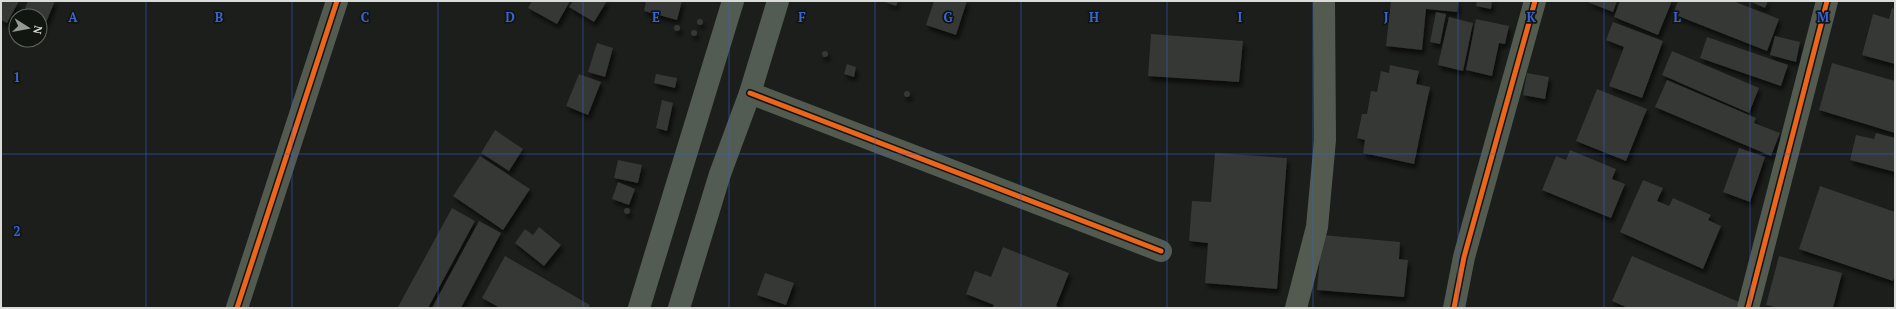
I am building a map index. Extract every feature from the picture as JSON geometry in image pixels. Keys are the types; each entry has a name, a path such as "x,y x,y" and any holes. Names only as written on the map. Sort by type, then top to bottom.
{"main road":[{"path":"679,308 720,174 750,93 778,1"},
{"path":"639,308 729,2"}],"street":[{"path":"237,308 337,1"},
{"path":"1296,308 1317,227 1325,140 1324,1"},
{"path":"1454,308 1464,257 1535,1"},
{"path":"1748,308 1827,1"},
{"path":"750,93 1161,251"}],"building":[{"path":"1,1 19,1 15,8 8,8 7,23 1,20"},
{"path":"28,1 55,1 48,18 48,8 25,8"},
{"path":"532,1 570,1 557,24 528,8"},
{"path":"573,1 607,1 594,22 569,7"},
{"path":"646,1 682,1 677,20 644,11"},
{"path":"882,1 898,1 896,6"},
{"path":"934,1 967,1 956,35 926,25"},
{"path":"1391,1 1458,1 1457,12 1426,9 1422,50 1386,46"},
{"path":"1477,1 1492,1 1491,9 1476,6"},
{"path":"1585,1 1617,1 1613,12"},
{"path":"1620,1 1672,1 1658,35 1614,17"},
{"path":"1678,1 1733,1 1779,19 1767,51 1673,14"},
{"path":"1749,1 1768,1 1765,8"},
{"path":"1892,8 1895,9 1895,64 1862,55 1873,14 1889,19"},
{"path":"1436,12 1446,14 1440,44 1430,42"},
{"path":"1449,17 1473,23 1463,71 1438,65"},
{"path":"700,19 703,22 700,25 697,22"},
{"path":"1476,19 1509,26 1505,44 1499,43 1492,76 1466,70"},
{"path":"1613,22 1663,41 1642,98 1609,86 1624,47 1606,40"},
{"path":"677,25 680,28 677,31 674,28"},
{"path":"694,30 697,33 694,36 691,33"},
{"path":"1151,34 1243,41 1239,82 1148,76"},
{"path":"1775,36 1800,42 1796,62 1770,55"},
{"path":"1707,37 1788,65 1781,86 1700,58"},
{"path":"597,43 613,48 605,77 588,72"},
{"path":"825,51 828,54 825,57 822,54"},
{"path":"1672,51 1759,88 1749,113 1662,75"},
{"path":"1832,63 1895,81 1895,133 1819,110"},
{"path":"847,64 856,67 854,77 844,74"},
{"path":"1390,65 1419,71 1416,84 1430,87 1414,164 1363,153 1365,140 1357,138 1362,114 1367,114 1371,91 1377,92 1381,71 1389,73"},
{"path":"1527,73 1549,77 1545,99 1523,95"},
{"path":"579,74 601,82 588,115 566,106"},
{"path":"656,74 677,78 675,88 654,83"},
{"path":"1667,80 1756,118 1754,123 1780,133 1771,156 1655,107"},
{"path":"1597,89 1647,109 1626,161 1576,141"},
{"path":"907,91 910,94 907,97 904,94"},
{"path":"662,100 673,103 667,131 656,128"},
{"path":"495,130 523,149 509,171 481,153"},
{"path":"1876,133 1895,138 1895,172 1850,160 1856,135 1874,139"},
{"path":"1739,148 1765,157 1750,202 1723,192"},
{"path":"1570,150 1616,169 1612,179 1625,184 1611,218 1542,190 1556,156 1566,160"},
{"path":"1215,153 1287,158 1277,289 1205,283 1208,243 1189,241 1192,201 1211,202"},
{"path":"480,156 530,189 503,230 453,196"},
{"path":"618,160 642,165 638,183 614,178"},
{"path":"1643,180 1663,188 1657,201 1669,206 1673,198 1711,215 1708,220 1721,226 1703,269 1620,232"},
{"path":"618,182 635,189 629,205 612,199"},
{"path":"1820,186 1895,212 1895,274 1893,281 1799,249"},
{"path":"452,208 475,221 428,308 398,307"},
{"path":"627,208 630,211 627,214 624,211"},
{"path":"479,221 501,233 461,308 432,308"},
{"path":"539,227 561,245 544,266 515,243 525,229 533,235"},
{"path":"1322,235 1400,242 1399,259 1408,260 1404,297 1317,290"},
{"path":"1003,247 1069,273 1056,306 1060,308 992,308 994,305 966,294 975,271 991,277"},
{"path":"505,256 590,305 589,308 500,308 482,298"},
{"path":"1632,256 1739,302 1736,308 1628,308 1612,301"},
{"path":"1779,256 1842,273 1833,308 1778,308 1766,305"},
{"path":"765,273 794,283 786,305 757,295"}],"cycle path":[{"path":"237,308 337,1"},
{"path":"1454,308 1464,257 1535,1"},
{"path":"1748,308 1827,1"},
{"path":"750,93 1161,251"}]}
